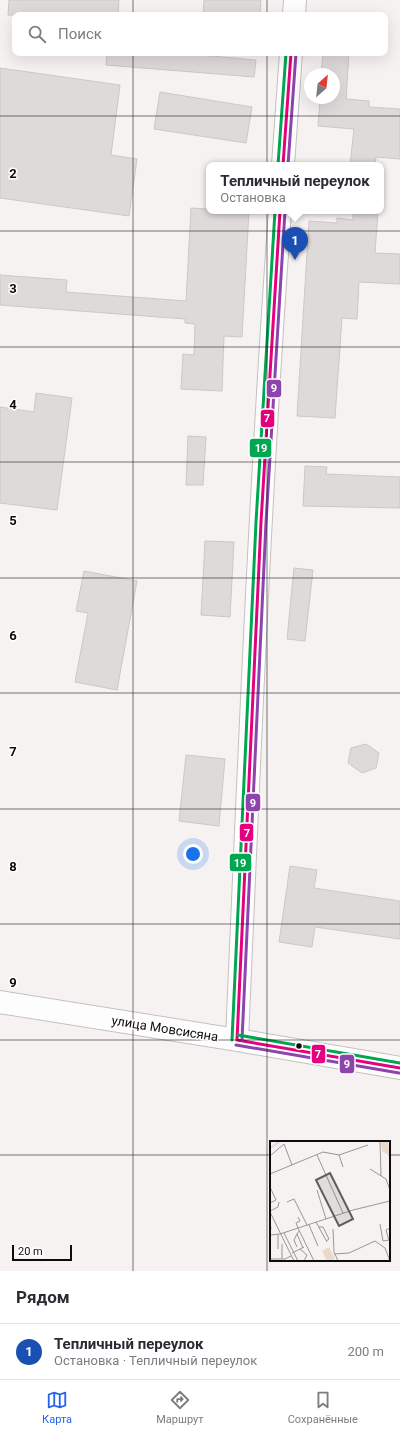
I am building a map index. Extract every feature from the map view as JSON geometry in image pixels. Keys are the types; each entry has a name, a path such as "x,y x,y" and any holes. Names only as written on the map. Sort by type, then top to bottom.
{"street":[{"path":"294,12 295,0"},
{"path":"283,162 291,56"},
{"path":"238,1040 249,778 271,332 280,214"},
{"name":"улица Мовсисяна","path":"0,1002 238,1040 400,1068"}],"building":[{"path":"9,0 119,0 118,12 12,12 12,15 8,15"},
{"path":"204,0 261,0 260,12 203,12"},
{"path":"107,56 211,56 256,60 254,77 106,65"},
{"path":"323,56 349,56 346,99 369,101 369,107 400,109 400,159 376,157 375,162 350,162 354,129 318,126 320,104 340,104 340,68 322,68"},
{"path":"0,68 120,85 111,155 137,159 129,216 0,198"},
{"path":"160,92 252,107 246,143 154,129"},
{"path":"191,208 206,209 206,214 249,214 242,337 224,336 222,391 181,389 183,354 194,355 195,324 185,323 185,319 0,305 0,275 67,280 66,292 186,301"},
{"path":"353,214 378,214 375,253 400,254 400,284 359,282 357,319 342,318 335,418 297,416 309,221 337,223 337,218 353,220"},
{"path":"36,393 72,398 57,510 0,503 0,407 34,412"},
{"path":"188,436 206,437 203,485 186,485"},
{"path":"305,466 327,467 326,474 400,477 400,508 303,506"},
{"path":"205,541 234,542 230,617 201,615"},
{"path":"294,568 313,570 305,641 287,639"},
{"path":"84,571 137,581 117,690 75,682 88,613 76,611"},
{"path":"366,744 379,753 376,768 362,773 348,763 351,748"},
{"path":"186,755 225,759 219,826 179,821"},
{"path":"290,866 317,870 314,888 400,901 400,939 315,927 312,947 279,942"}],"transit line":[{"name":"19","path":"278,162 286,56"},
{"name":"7","path":"283,162 291,56"},
{"name":"9","path":"288,162 296,56"},
{"name":"19","path":"232,1040 256,522 275,214"},
{"name":"7","path":"237,1040 261,522 280,214"},
{"name":"9","path":"242,1040 266,522 285,214"},
{"name":"19","path":"238,1035 400,1063"},
{"name":"7","path":"237,1040 400,1068"},
{"name":"9","path":"236,1045 399,1073"}],"place":[{"name":"Тепличный переулок","path":"295,260"}]}
